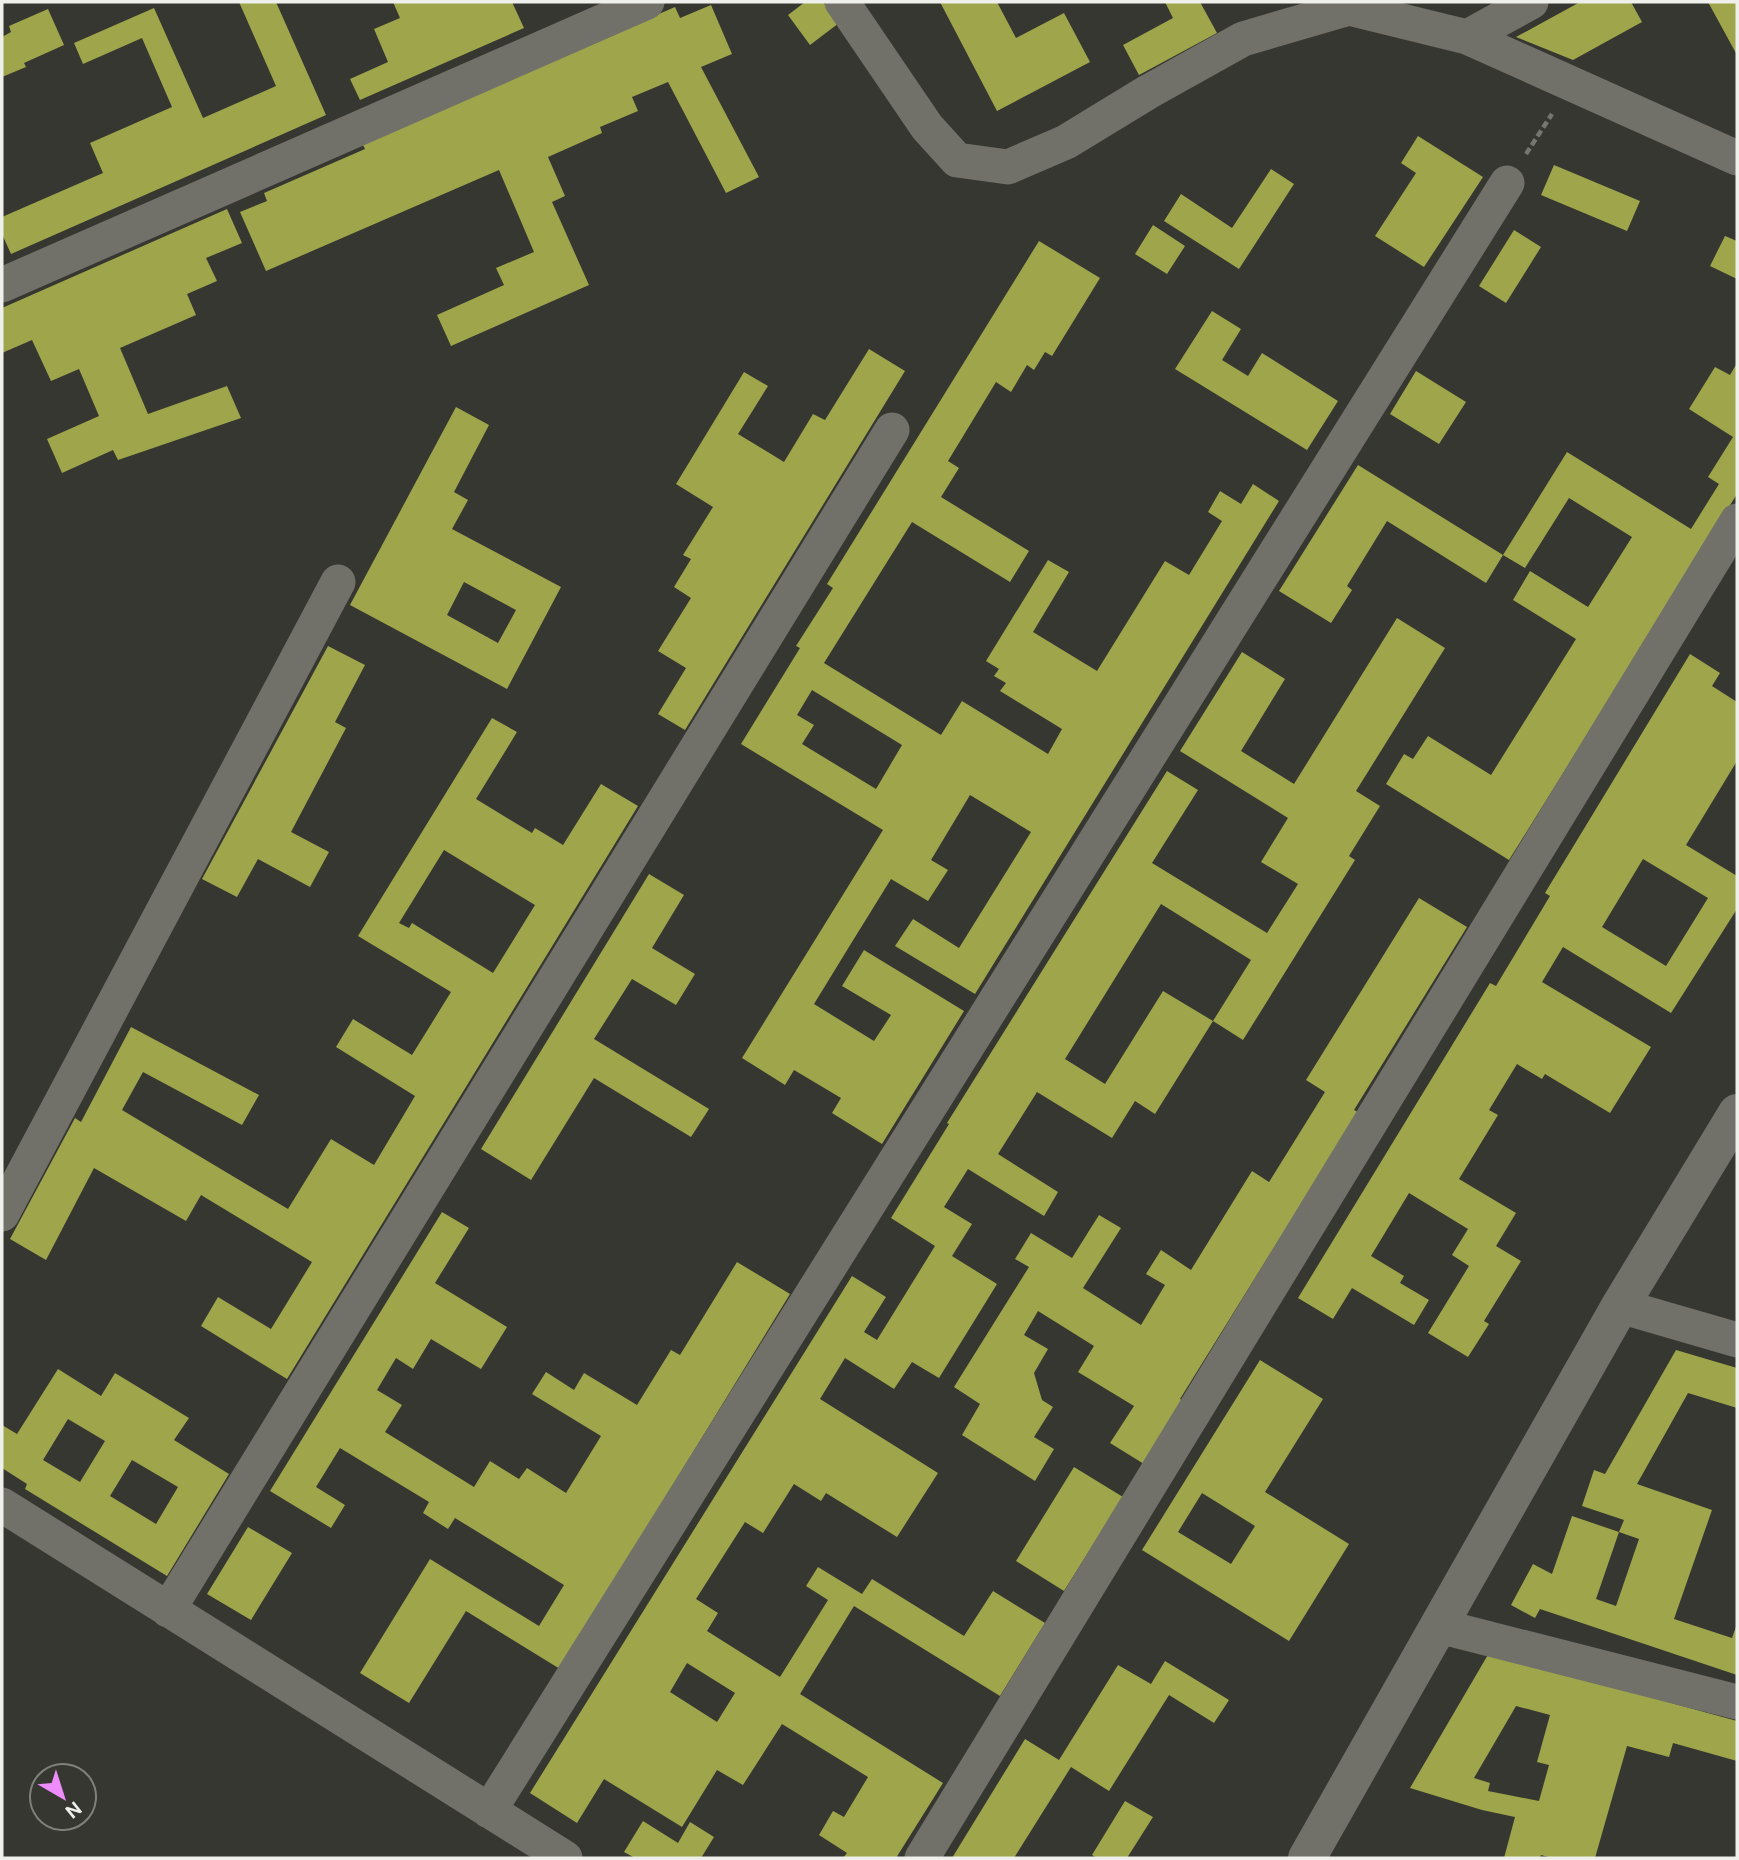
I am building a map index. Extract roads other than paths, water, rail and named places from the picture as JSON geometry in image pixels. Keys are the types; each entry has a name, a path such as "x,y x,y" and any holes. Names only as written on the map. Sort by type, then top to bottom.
{"street":[{"path":"2,285 647,2"},
{"path":"842,2 927,127 957,160 1008,167 1066,142 1243,38 1349,8 1467,37 1737,158"},
{"path":"1467,37 1531,2"},
{"path":"489,1811 1507,183"},
{"path":"168,1610 892,430"},
{"path":"922,1858 1737,521"},
{"path":"2,1214 338,582"},
{"path":"1307,1858 1620,1306 1737,1112"},
{"path":"1620,1306 1737,1340"},
{"path":"2,1506 565,1858"},
{"path":"1439,1626 1737,1702"}]}
